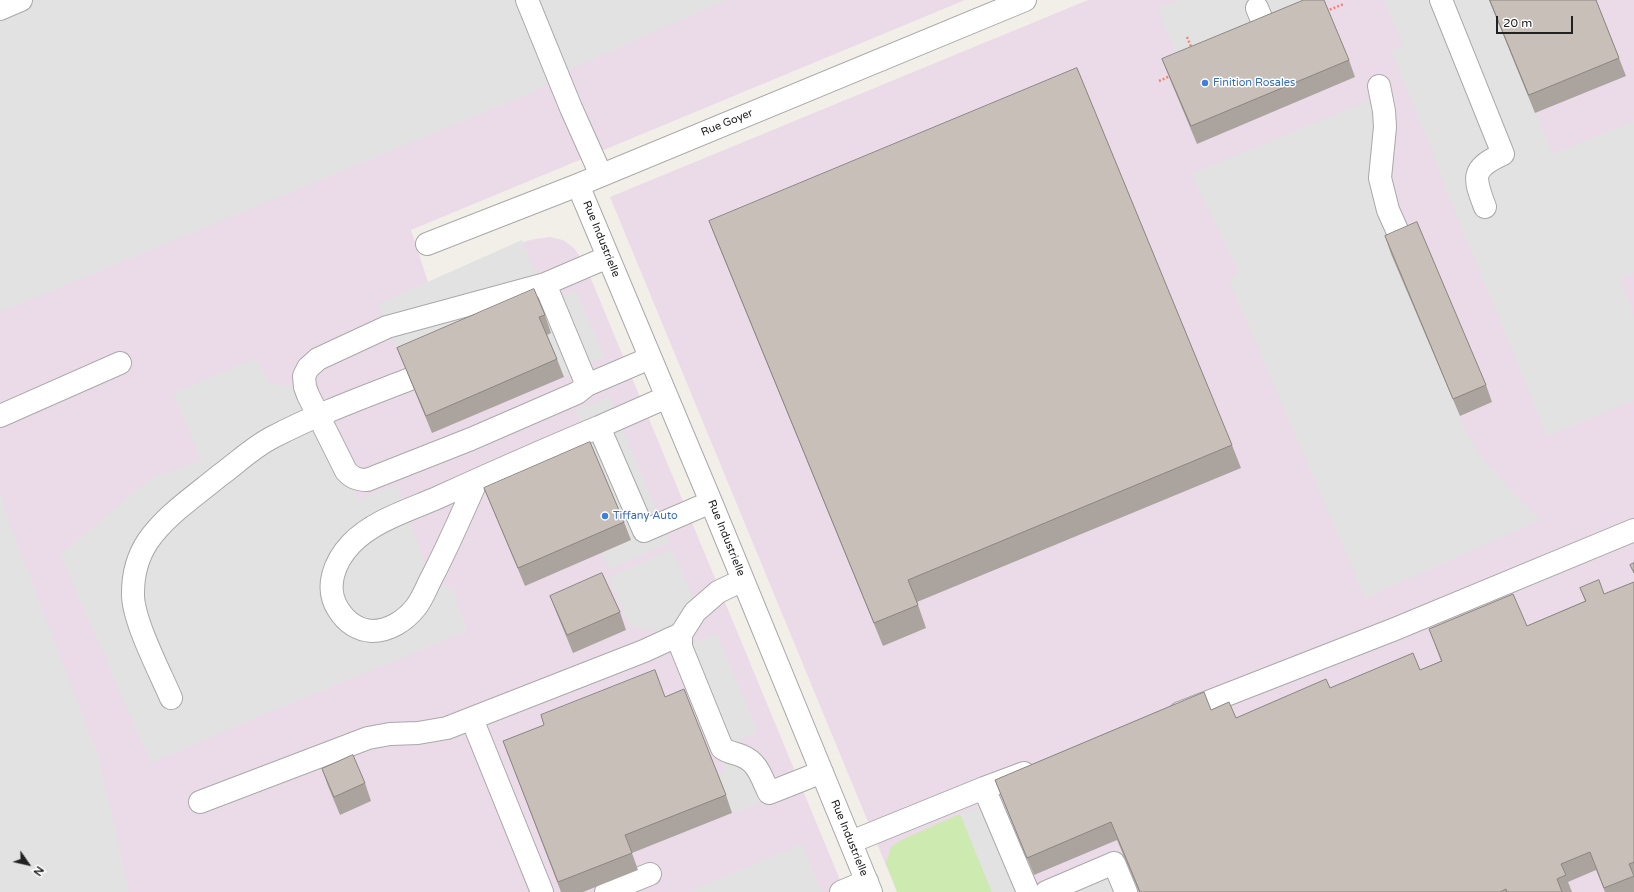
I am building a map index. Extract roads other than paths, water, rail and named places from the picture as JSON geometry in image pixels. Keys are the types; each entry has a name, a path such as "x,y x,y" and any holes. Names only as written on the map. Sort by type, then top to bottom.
{"street":[{"path":"0,9 21,0"},
{"path":"528,0 571,108 601,175"},
{"name":"Rue Goyer","path":"428,244 578,185 1025,0"},
{"path":"1441,0 1503,154 1487,163 1476,176 1477,186 1485,207"},
{"path":"1257,8 1268,35"},
{"path":"1379,86 1384,111 1385,127 1380,178 1388,210 1405,248"},
{"name":"Rue Industrielle","path":"578,185 711,502 869,887"},
{"path":"608,257 545,284 387,327 318,359 308,368 304,376 304,387 317,416 346,471 350,476 358,480 367,480 471,440 577,393 587,385 650,358"},
{"path":"545,284 587,385"},
{"path":"0,416 120,363"},
{"path":"171,698 140,626 134,604 133,584 140,555 148,541 182,506 254,448 272,437 317,416 410,379"},
{"path":"478,480 423,595 415,608 395,625 372,631 360,629 352,625 343,617 334,600 332,579 335,567 352,543 381,523 599,426 666,397"},
{"path":"599,426 631,521 644,530 711,502"},
{"path":"1158,722 1395,629 1634,530"},
{"path":"743,580 709,598 695,612 681,634 681,647 722,748 728,753 741,755 749,759 757,767 769,793 822,772"},
{"path":"200,802 368,738 390,734 418,734 447,728 636,654 681,634"},
{"path":"472,719 542,892"},
{"path":"851,842 1041,766"},
{"path":"984,788 1028,892"},
{"path":"1046,892 1114,863 1126,892"},
{"path":"606,892 650,874"},
{"path":"841,892 869,887"}],"place":[{"name":"Finition Rosales","path":"1205,83"},
{"name":"Tiffany Auto","path":"605,516"}]}
